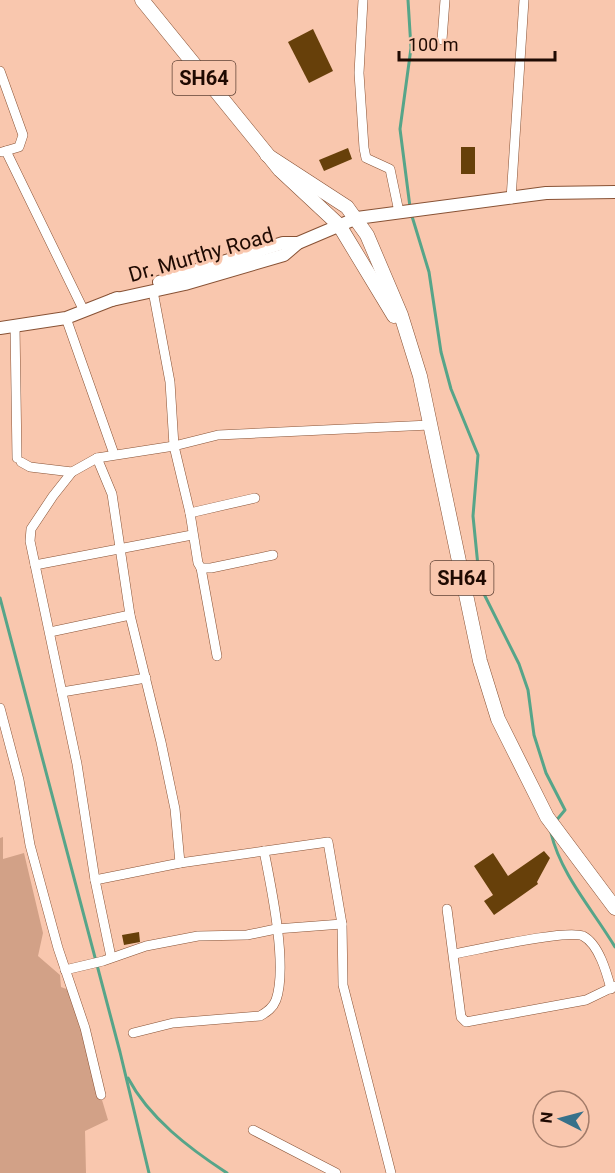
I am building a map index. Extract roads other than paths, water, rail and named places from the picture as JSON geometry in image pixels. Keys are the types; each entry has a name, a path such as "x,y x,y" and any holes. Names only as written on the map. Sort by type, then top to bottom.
{"main road":[{"name":"SH64","path":"142,0 280,170 339,225 404,329"},
{"name":"SH64","path":"267,155 347,207 367,235 401,315 420,376 480,661 498,719 547,817 615,908"},
{"name":"Dr. Murthy Road","path":"112,300 284,255 298,243 357,218 546,193 615,192"},
{"name":"Dr. Murthy Road","path":"0,328 66,318 112,300 283,243 298,243"}],"street":[{"path":"363,0 359,73 364,148 366,158 390,169 401,212"},
{"path":"442,40 444,0"},
{"path":"511,199 524,0"},
{"path":"0,70 23,135 19,147 3,152 84,311"},
{"path":"153,291 170,382 174,446 190,513 192,535 201,568 217,656"},
{"path":"66,318 114,454"},
{"path":"15,326 19,460 30,467 72,472"},
{"path":"107,959 77,764 30,541 31,529 72,472 97,458 174,446 218,435 430,425"},
{"path":"97,458 112,494 130,615 175,809 180,863"},
{"path":"190,513 255,498"},
{"path":"35,566 192,535"},
{"path":"201,568 273,555"},
{"path":"51,632 130,615"},
{"path":"62,692 146,678"},
{"path":"0,708 19,780 30,845 65,970 85,1028 101,1095"},
{"path":"95,880 180,863 328,842 342,924 343,985 391,1173"},
{"path":"133,1033 173,1023 261,1016 270,1010 278,990 276,929 264,850"},
{"path":"447,909 461,1017 466,1022 586,1000 613,987 590,941 583,936 573,934 551,937 454,954"},
{"path":"65,970 146,946 198,936 248,935 276,929 342,924"},
{"path":"254,1130 336,1173"}],"waterway":[{"path":"408,0 411,48 400,129 410,207"},
{"path":"411,213 429,272 441,352 451,389 478,455 473,516 480,586 519,664 528,690 534,735 546,773 565,810 555,822"},
{"path":"0,598 120,1052 149,1173"},
{"path":"551,833 570,878 615,947"},
{"path":"128,1078 147,1106 172,1132 227,1173"}]}
